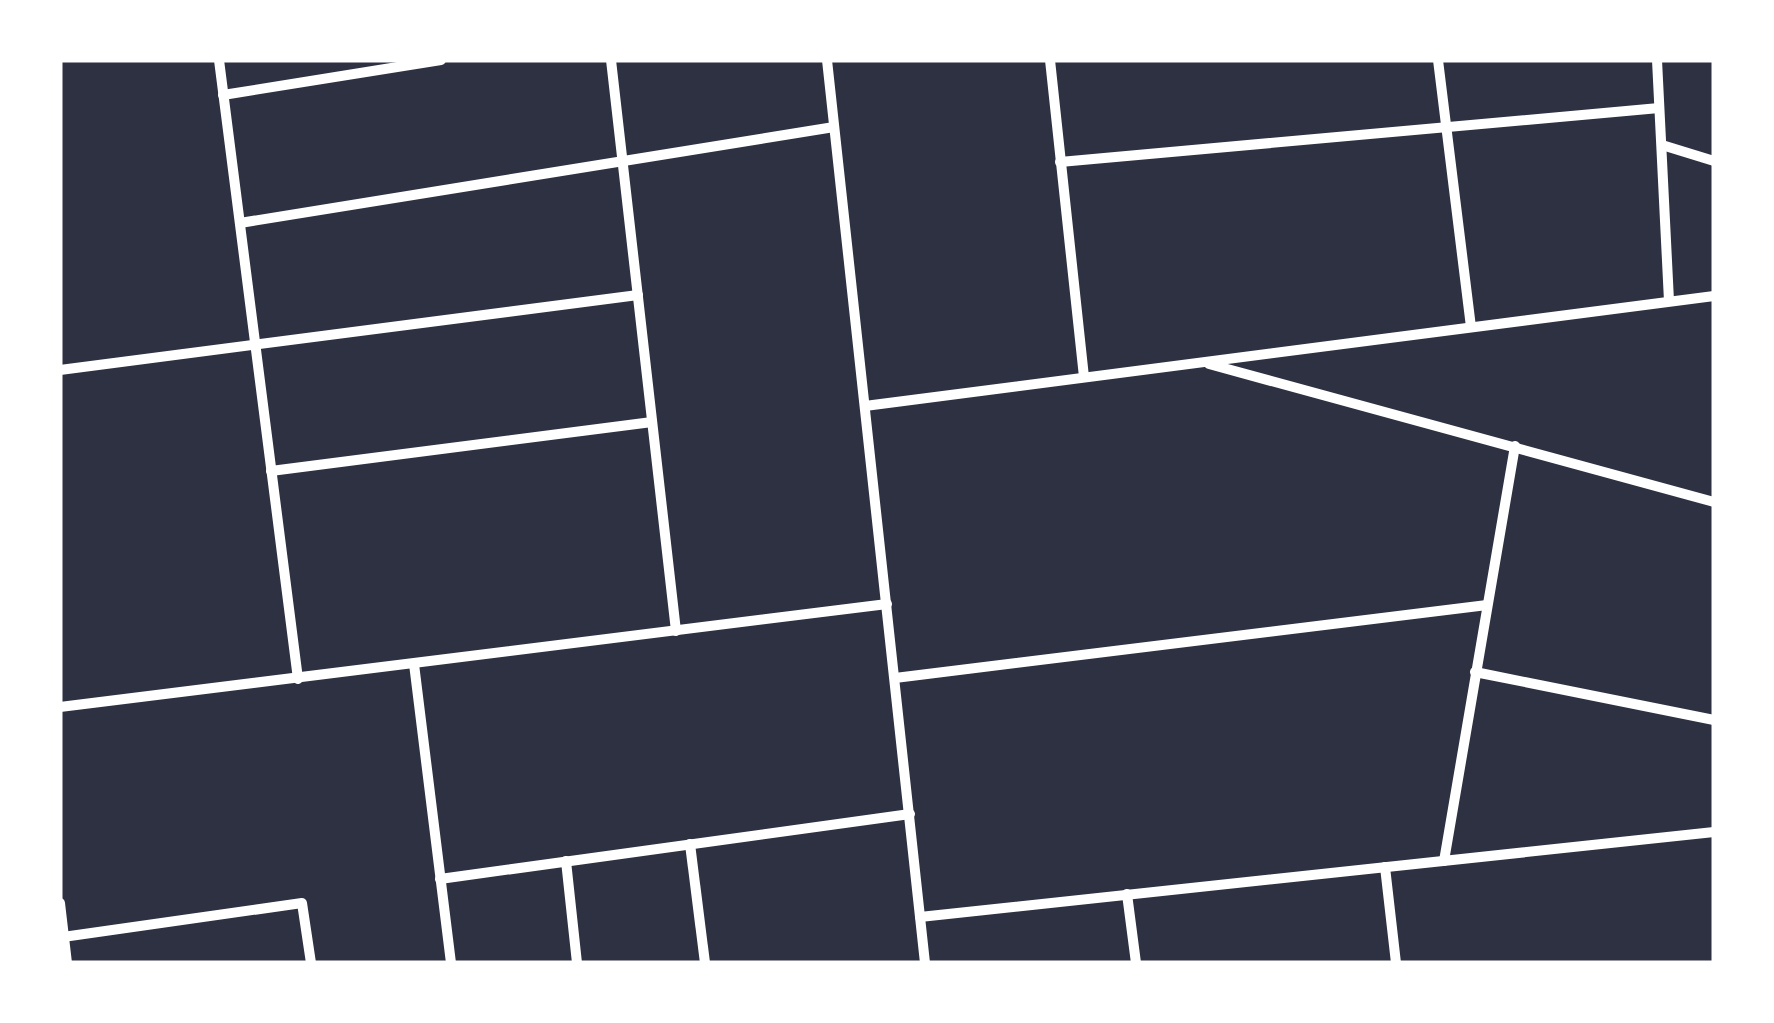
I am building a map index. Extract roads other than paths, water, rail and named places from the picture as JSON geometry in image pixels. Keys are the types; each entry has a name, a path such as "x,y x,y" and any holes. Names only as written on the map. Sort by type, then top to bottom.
{"street":[{"path":"219,60 298,679"},
{"path":"223,95 442,60"},
{"path":"611,60 676,631"},
{"path":"828,60 925,963"},
{"path":"1050,60 1084,377"},
{"path":"1438,60 1472,326"},
{"path":"1657,60 1669,301"},
{"path":"1060,162 1659,108"},
{"path":"240,224 834,127"},
{"path":"1662,145 1714,161"},
{"path":"60,370 638,296"},
{"path":"865,406 1714,296"},
{"path":"1202,362 1714,502"},
{"path":"271,471 652,422"},
{"path":"1444,861 1515,446"},
{"path":"60,707 887,604"},
{"path":"895,678 1487,604"},
{"path":"414,664 451,963"},
{"path":"1476,672 1714,720"},
{"path":"440,879 910,814"},
{"path":"920,916 1714,832"},
{"path":"690,844 705,963"},
{"path":"566,861 577,963"},
{"path":"1385,867 1396,963"},
{"path":"1128,894 1136,963"},
{"path":"60,903 67,963"},
{"path":"63,937 302,903 312,963"}]}
